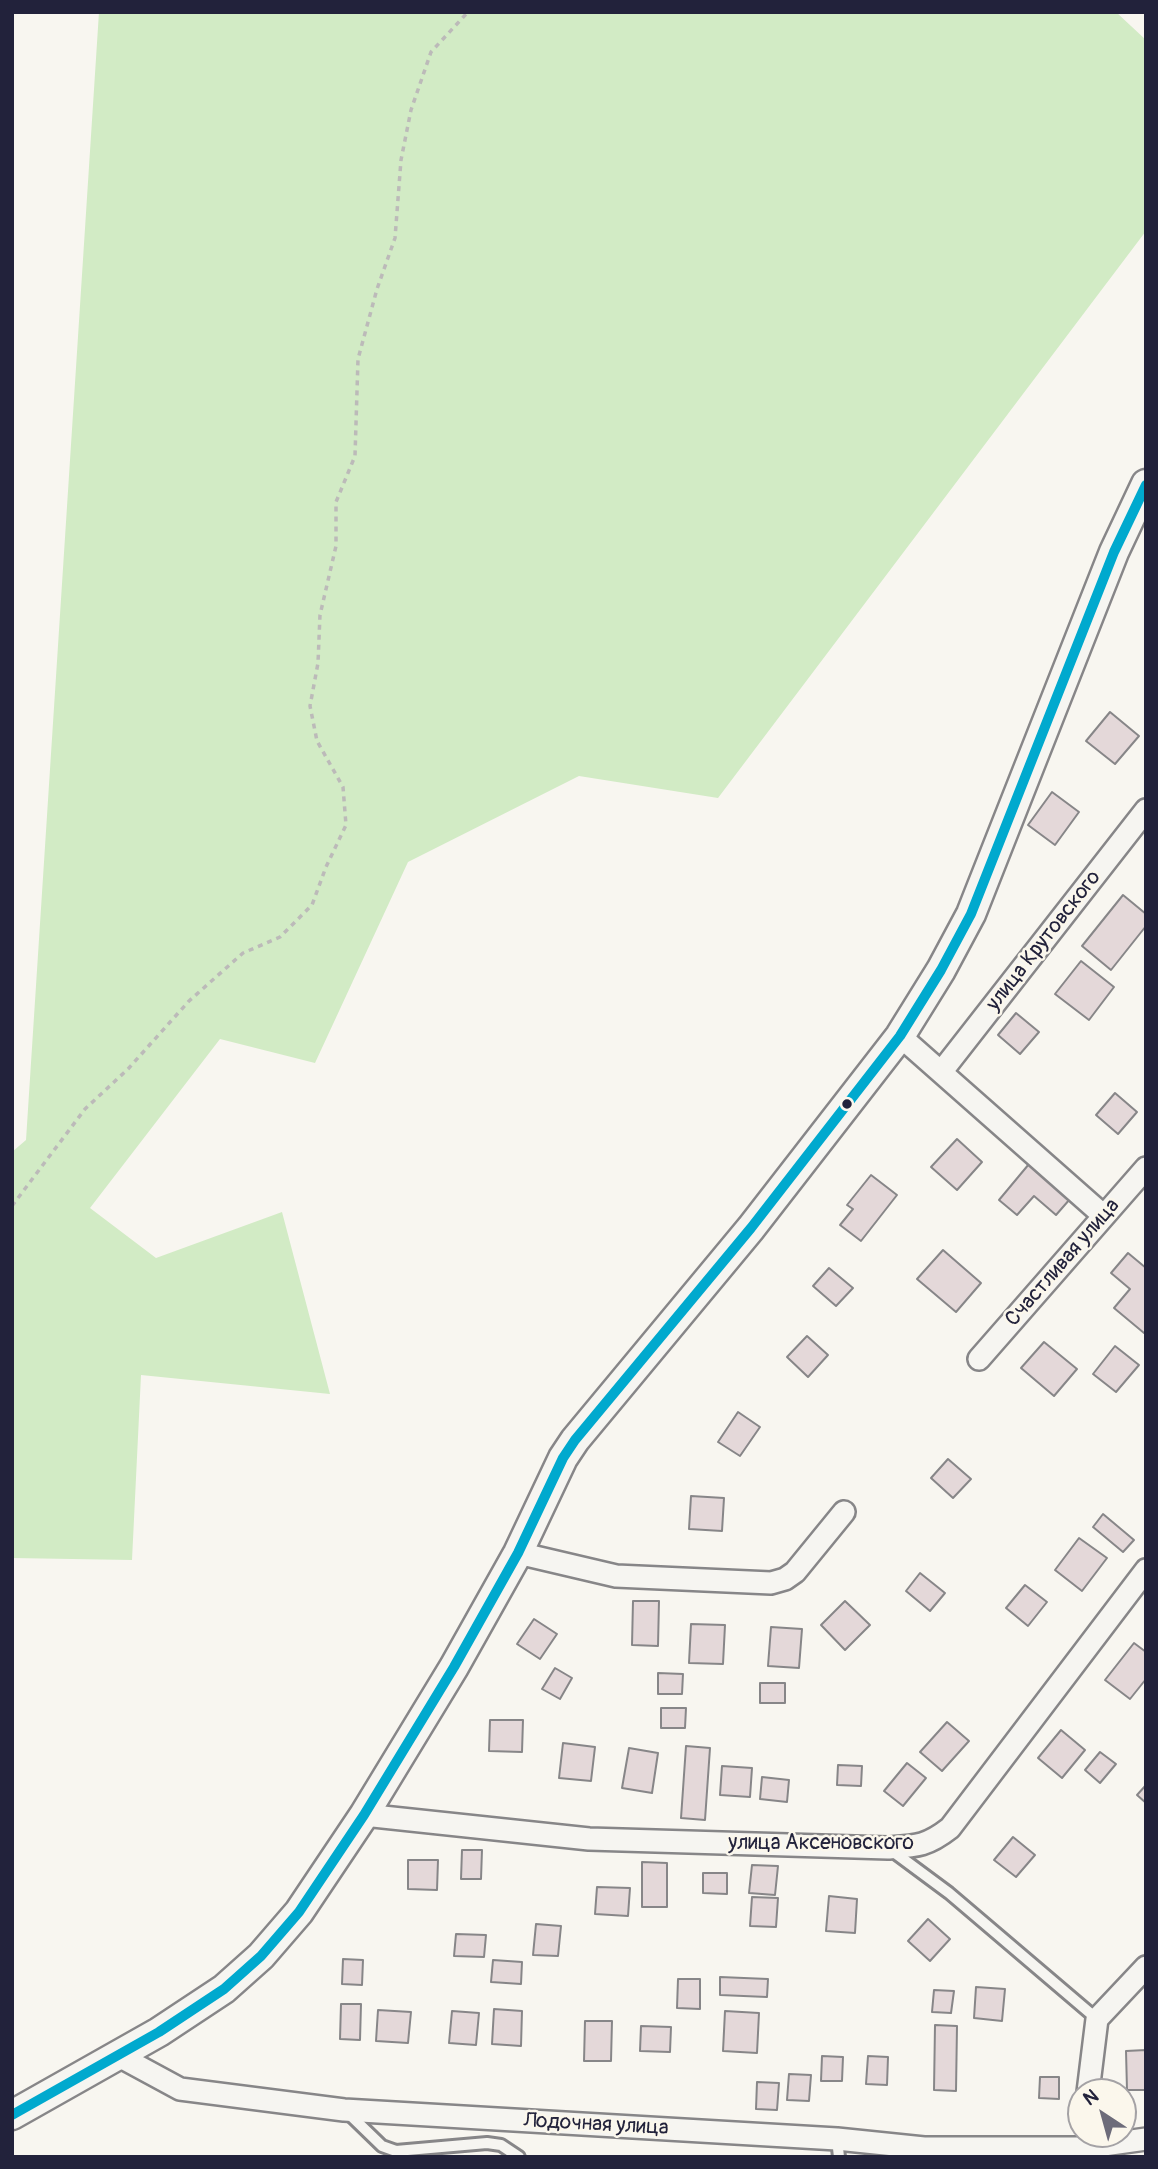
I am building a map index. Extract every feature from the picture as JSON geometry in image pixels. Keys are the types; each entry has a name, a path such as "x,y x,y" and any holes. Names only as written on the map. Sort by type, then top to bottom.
{"main road":[{"path":"12,2115 118,2056 224,1989 261,1956 299,1912 364,1815 454,1667 518,1553 563,1458 575,1440 751,1228 900,1036 941,970 971,914 1114,552 1146,484"}],"street":[{"name":"улица Крутовского","path":"942,1071 1146,810"},
{"path":"900,1036 1104,1216"},
{"name":"Счастливая улица","path":"979,1359 1146,1168"},
{"path":"518,1553 617,1576 771,1583 785,1579 795,1572 844,1512"},
{"name":"улица Аксеновского","path":"364,1815 589,1839 888,1848 923,1845 950,1828 1146,1570"},
{"path":"1090,2078 1097,2019 1146,1967"},
{"name":"Лодочная улица","path":"118,2056 180,2089 344,2110 838,2148 924,2148 1067,2142"}],"lane":[{"path":"888,1848 949,1893 1097,2019"},
{"path":"344,2110 382,2146 397,2151 487,2143 501,2145 519,2157"}],"path":[{"path":"12,1206 85,1109 128,1069 188,1001 243,953 280,937 312,905 346,825 343,787 317,741 310,706 318,663 320,615 336,546 336,502 355,456 358,359 394,238 401,160 411,110 431,52 468,12"}],"green space":[{"path":"99,12 1116,12 1146,40 1146,231 718,798 579,776 408,862 315,1063 220,1039 90,1208 156,1258 282,1212 330,1394 141,1375 132,1560 12,1558 12,1152 26,1140"}],"building":[{"path":"1110,712 1139,736 1115,764 1086,741"},
{"path":"1052,792 1079,812 1055,845 1028,825"},
{"path":"1123,895 1146,914 1146,926 1111,970 1082,946"},
{"path":"1081,961 1114,987 1089,1020 1055,994"},
{"path":"1016,1013 1039,1032 1020,1054 998,1035"},
{"path":"1115,1093 1137,1112 1118,1134 1096,1115"},
{"path":"957,1139 982,1162 957,1190 931,1167"},
{"path":"1029,1164 1070,1199 1056,1215 1034,1196 1017,1215 999,1200"},
{"path":"871,1175 897,1195 861,1241 840,1225 853,1209 847,1205"},
{"path":"943,1250 981,1283 956,1312 917,1279"},
{"path":"1128,1253 1146,1268 1144,1333 1114,1308 1130,1289 1111,1273"},
{"path":"829,1268 853,1288 836,1306 813,1286"},
{"path":"807,1336 828,1355 808,1377 787,1357"},
{"path":"1044,1342 1077,1369 1054,1396 1021,1368"},
{"path":"1115,1346 1139,1365 1116,1392 1093,1374"},
{"path":"738,1412 760,1427 740,1456 718,1442"},
{"path":"948,1459 971,1479 953,1498 931,1478"},
{"path":"691,1496 724,1498 722,1531 689,1529"},
{"path":"1103,1514 1134,1540 1123,1552 1093,1527"},
{"path":"1079,1538 1107,1558 1082,1591 1055,1570"},
{"path":"920,1573 945,1593 930,1611 906,1591"},
{"path":"1025,1585 1047,1602 1028,1626 1006,1608"},
{"path":"633,1601 659,1601 658,1646 632,1645"},
{"path":"845,1601 870,1625 845,1650 821,1625"},
{"path":"534,1619 557,1634 540,1659 517,1644"},
{"path":"691,1624 725,1625 723,1664 689,1663"},
{"path":"771,1627 802,1629 799,1668 768,1666"},
{"path":"1134,1643 1146,1652 1146,1679 1130,1699 1105,1680"},
{"path":"555,1668 572,1678 560,1699 542,1689"},
{"path":"658,1673 683,1674 682,1694 658,1694"},
{"path":"760,1683 785,1683 785,1703 760,1703"},
{"path":"661,1708 686,1708 685,1728 661,1728"},
{"path":"490,1720 523,1720 522,1752 489,1751"},
{"path":"947,1722 969,1741 942,1771 920,1752"},
{"path":"1061,1730 1085,1750 1062,1778 1038,1758"},
{"path":"563,1743 595,1747 591,1781 559,1778"},
{"path":"686,1746 710,1748 705,1820 681,1818"},
{"path":"629,1748 658,1753 652,1793 622,1788"},
{"path":"1100,1752 1116,1764 1100,1783 1085,1770"},
{"path":"907,1763 926,1778 903,1806 884,1791"},
{"path":"838,1765 862,1766 861,1786 837,1785"},
{"path":"722,1766 752,1768 750,1797 720,1795"},
{"path":"762,1777 789,1780 787,1802 760,1799"},
{"path":"1146,1785 1146,1803 1137,1795"},
{"path":"1013,1837 1035,1855 1016,1877 994,1860"},
{"path":"462,1850 482,1850 481,1879 461,1879"},
{"path":"408,1860 438,1860 437,1890 408,1889"},
{"path":"642,1862 667,1863 667,1907 642,1907"},
{"path":"752,1865 778,1866 775,1895 749,1893"},
{"path":"703,1873 727,1873 727,1894 703,1893"},
{"path":"597,1887 630,1888 628,1916 595,1914"},
{"path":"829,1896 857,1899 855,1933 826,1931"},
{"path":"752,1897 778,1898 776,1927 750,1926"},
{"path":"928,1919 950,1939 930,1961 908,1941"},
{"path":"536,1924 561,1926 558,1956 533,1955"},
{"path":"456,1934 486,1935 484,1957 454,1956"},
{"path":"343,1959 363,1960 362,1985 342,1984"},
{"path":"493,1960 522,1962 521,1984 491,1982"},
{"path":"720,1977 768,1979 767,1997 720,1995"},
{"path":"678,1979 700,1979 700,2009 677,2008"},
{"path":"976,1987 1005,1989 1002,2021 974,2018"},
{"path":"934,1990 954,1991 951,2013 932,2012"},
{"path":"341,2004 361,2004 360,2040 340,2039"},
{"path":"494,2009 522,2011 521,2046 492,2044"},
{"path":"378,2010 411,2012 408,2043 376,2041"},
{"path":"452,2011 479,2013 476,2045 449,2043"},
{"path":"725,2011 759,2013 757,2053 723,2051"},
{"path":"585,2021 612,2021 611,2061 584,2061"},
{"path":"935,2025 957,2026 956,2091 934,2090"},
{"path":"641,2026 671,2027 670,2052 640,2051"},
{"path":"1146,2050 1146,2090 1137,2090 1137,2078 1127,2078 1126,2051"},
{"path":"822,2056 843,2057 842,2081 821,2081"},
{"path":"868,2056 888,2057 887,2085 866,2084"},
{"path":"789,2074 811,2075 809,2101 787,2100"},
{"path":"1040,2077 1059,2077 1059,2099 1039,2098"},
{"path":"757,2082 779,2083 777,2110 756,2109"}],"transit line":[{"path":"12,2115 159,2032 224,1989 261,1956 299,1912 364,1815 454,1667 518,1553 563,1458 575,1440 751,1228 900,1036 941,970 971,914 1114,552 1146,485"}]}
